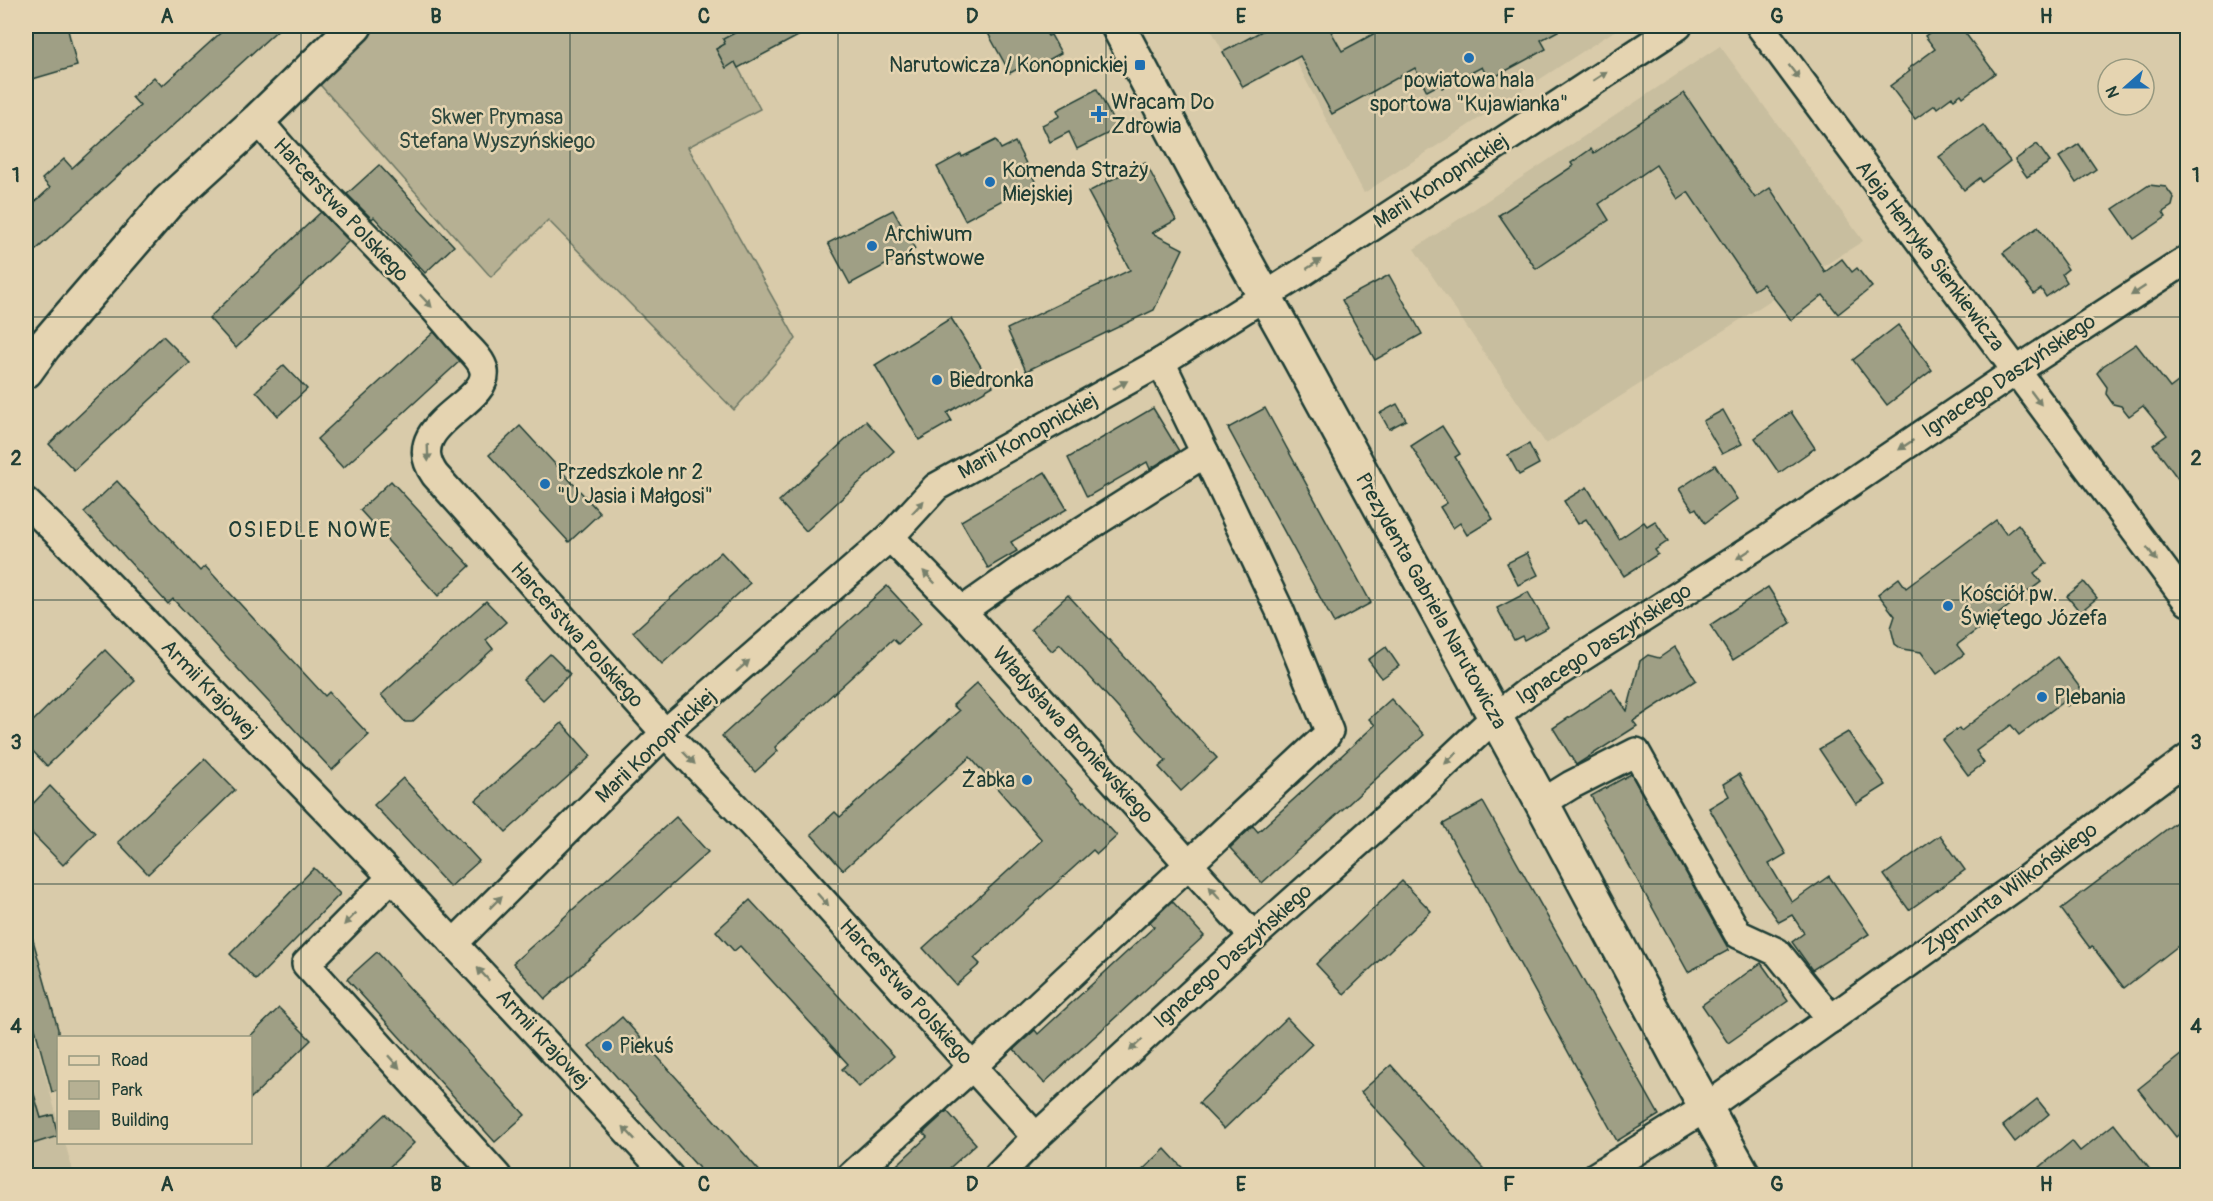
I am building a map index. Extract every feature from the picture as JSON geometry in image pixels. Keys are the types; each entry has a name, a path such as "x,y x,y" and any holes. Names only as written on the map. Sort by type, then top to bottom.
{"street":[{"path":"26,371 44,346 168,202 258,120 355,26"},
{"name":"Prezydenta Gabriela Narutowicza","path":"1118,26 1192,167 1265,296 1744,1176"},
{"name":"Marii Konopnickiej","path":"454,943 665,734 890,537 936,487 1161,362 1677,26"},
{"name":"Aleja Henryka Sienkiewicza","path":"1760,26 2187,602"},
{"name":"Harcerstwa Polskiego","path":"258,120 448,324 481,363 483,376 479,386 428,441 426,454 430,468 665,734 784,858 1036,1137"},
{"name":"Ignacego Daszyńskiego","path":"998,1176 1036,1137 1255,935 1422,786 1494,718 1527,692 1766,540 2016,370 2187,259"},
{"path":"851,1176 973,1066 1329,731 1280,611 1161,362"},
{"path":"962,611 1023,568 1205,453"},
{"name":"Armii Krajowej","path":"26,502 392,878 669,1176"},
{"name":"Władysława Broniewskiego","path":"890,537 962,611 1244,926 1255,935"},
{"path":"1542,803 1571,785 1636,752 1738,934 1777,952 1831,1018"},
{"name":"Zygmunta Wilkońskiego","path":"1596,1176 1707,1107 2025,880 2187,758"},
{"path":"392,878 306,964 497,1176"}],"shaded area":[{"path":"1209,26 1622,26 1364,193 1295,59 1243,87"},
{"path":"1720,46 1863,241 1546,444 1414,249"},
{"path":"26,1006 57,1117 57,1144 65,1144 74,1175 26,1175"}],"green space":[{"name":"Skwer Prymasa Stefana Wyszyńskiego","path":"369,26 748,26 723,39 725,44 716,49 726,68 735,62 760,109 688,147 796,339 734,410 548,220 491,277 314,78"}],"building":[{"path":"26,26 67,26 77,66 26,81"},
{"path":"228,26 282,26 26,259 26,210 50,188 42,179 64,159 72,168 140,106 132,97 154,77 162,86"},
{"path":"748,26 817,26 738,68 735,62 726,68 716,49 725,44 723,39"},
{"path":"984,26 1042,26 1048,36 1051,35 1061,53 1032,69 1029,63 1010,73"},
{"path":"1271,26 1328,26 1342,51 1388,26 1567,26 1541,40 1546,49 1489,80 1482,67 1442,88 1440,84 1427,91 1415,68 1332,114 1300,56 1243,87 1223,52"},
{"path":"1939,26 1960,26 1995,73 1963,97 1961,94 1954,99 1952,97 1937,108 1935,105 1915,119 1890,86 1935,49 1925,36"},
{"path":"1097,89 1117,129 1077,149 1069,132 1050,142 1042,125 1060,116 1057,110"},
{"path":"1684,93 1755,198 1770,188 1825,272 1842,259 1852,272 1857,268 1872,287 1838,314 1823,295 1791,320 1763,284 1754,290 1688,192 1678,199 1656,165 1599,204 1609,220 1536,269 1499,215 1573,166 1571,163 1591,149 1594,153"},
{"path":"1983,125 2010,161 1982,182 1980,178 1964,190 1939,157"},
{"name":"Komenda Straży Miejskiej","path":"996,140 1001,149 1015,142 1037,185 1011,199 1010,196 965,220 937,167 961,154 962,157"},
{"path":"2037,144 2050,162 2027,177 2015,160"},
{"path":"2079,144 2096,169 2076,183 2059,157"},
{"path":"1145,162 1176,220 1152,233 1183,249 1154,310 1026,371 1007,329 1130,270 1088,192"},
{"path":"379,165 454,246 425,273 374,217 372,219 347,194"},
{"path":"2149,185 2166,187 2174,198 2172,206 2163,212 2166,217 2134,239 2113,209"},
{"name":"Archiwum Państwowe","path":"893,210 915,249 850,284 828,243"},
{"path":"321,212 349,241 236,348 209,318"},
{"path":"2038,227 2068,269 2062,274 2067,282 2046,297 2041,289 2034,294 2003,253"},
{"path":"1389,275 1422,334 1375,360 1342,300"},
{"name":"Biedronka","path":"951,318 993,386 947,413 952,421 919,440 875,365"},
{"path":"1898,325 1932,370 1887,405 1853,360"},
{"path":"434,332 460,361 343,468 317,439"},
{"path":"163,336 190,363 74,470 49,444"},
{"path":"2136,344 2170,388 2187,375 2187,491 2153,445 2167,435 2143,406 2129,416 2121,406 2113,404 2106,394 2107,387 2097,373 2103,366"},
{"path":"284,365 307,389 278,416 256,391"},
{"path":"1397,404 1406,420 1389,429 1380,413"},
{"path":"1153,408 1179,451 1150,469 1147,462 1087,497 1068,458"},
{"path":"1265,408 1371,603 1334,623 1228,428"},
{"path":"1723,410 1742,444 1722,454 1703,421"},
{"path":"1791,412 1815,448 1779,473 1755,438"},
{"path":"866,421 894,451 806,531 779,501"},
{"name":"Przedszkole nr 2 \"U Jasia i Małgosi\"","path":"520,426 600,513 569,542 489,455"},
{"path":"1442,426 1460,454 1455,457 1493,519 1467,535 1460,523 1453,528 1440,507 1447,503 1411,446"},
{"path":"1529,444 1539,464 1519,475 1508,455"},
{"path":"1715,465 1737,499 1705,523 1696,508 1693,510 1679,489"},
{"path":"1045,472 1067,509 1011,542 1017,551 988,568 961,521"},
{"path":"117,481 200,571 205,566 325,696 329,692 369,735 332,770 173,599 168,604 84,512"},
{"path":"391,481 470,566 438,596 360,510"},
{"path":"1587,487 1619,539 1644,522 1647,526 1655,521 1668,541 1655,550 1658,554 1624,576 1586,519 1578,524 1564,501"},
{"name":"Kościół pw. Świętego Józefa","path":"1996,520 2006,534 2018,524 2047,563 2034,573 2041,582 1957,645 1964,654 1937,674 1921,652 1902,649 1895,644 1891,628 1895,616 1878,594 1899,578 1906,588"},
{"path":"721,552 750,583 662,664 633,632"},
{"path":"1527,553 1538,575 1518,585 1507,563"},
{"path":"2084,582 2097,598 2080,612 2067,596"},
{"path":"887,586 921,623 898,644 893,639 775,747 778,751 755,772 722,736"},
{"path":"1768,587 1791,623 1733,660 1710,625"},
{"path":"1528,592 1548,627 1524,640 1522,636 1514,640 1497,608"},
{"path":"1068,595 1217,758 1181,791 1159,767 1166,761 1060,644 1052,651 1031,629"},
{"path":"486,601 506,622 486,640 493,649 412,722 405,722 381,695"},
{"path":"1386,647 1399,666 1382,678 1368,660"},
{"path":"1675,647 1696,680 1633,721 1637,726 1576,765 1553,728 1612,689 1627,711 1640,661 1648,655 1659,658"},
{"path":"105,650 135,681 47,766 26,744 26,728"},
{"path":"550,654 570,674 543,700 523,680"},
{"name":"Plebania","path":"2057,657 2084,693 2067,706 2064,701 2019,735 2011,725 1976,751 1984,763 1968,775 1942,740 1959,728 1961,731"},
{"path":"977,683 1083,802 1085,801 1117,836 1097,854 1093,850 974,958 980,964 956,985 923,948 1042,840 970,757 843,870 811,834 835,812 840,817 959,711 953,705"},
{"path":"1391,699 1424,735 1262,883 1230,848 1253,826 1258,832 1375,725 1369,719"},
{"path":"562,723 591,756 506,832 476,800"},
{"path":"1848,732 1886,785 1856,804 1819,749"},
{"path":"205,759 235,790 148,874 118,842"},
{"path":"1631,774 1729,950 1688,972 1591,796"},
{"path":"1739,774 1786,854 1769,864 1792,902 1829,876 1869,934 1812,970 1792,942 1804,933 1792,915 1779,922 1759,894 1709,808 1729,796 1723,784"},
{"path":"403,778 479,861 450,887 374,805"},
{"path":"50,786 95,833 63,865 26,827 26,811"},
{"path":"1483,802 1659,1115 1617,1141 1443,824"},
{"path":"2187,814 2187,939 2124,988 2061,909"},
{"path":"676,817 708,852 545,999 513,963"},
{"path":"1940,835 1965,870 1909,910 1884,875"},
{"path":"314,868 340,894 256,980 230,954"},
{"path":"1402,881 1431,911 1344,994 1316,964"},
{"path":"750,900 894,1056 859,1087 842,1069 848,1064 740,946 734,951 716,931"},
{"path":"1172,901 1204,936 1044,1083 1014,1049 1035,1030 1038,1034 1154,927 1150,922"},
{"path":"26,933 31,933 58,1029 57,1091 52,1092 26,995"},
{"path":"377,952 525,1115 495,1142 347,979"},
{"path":"1761,963 1788,1001 1728,1043 1702,1005"},
{"path":"279,1008 311,1040 252,1097 252,1036 250,1036"},
{"path":"622,1017 764,1176 706,1176 589,1046"},
{"path":"1287,1018 1312,1044 1224,1129 1199,1103"},
{"path":"2187,1050 2187,1127 2176,1137 2138,1089"},
{"path":"1391,1065 1490,1176 1436,1176 1361,1092"},
{"path":"31,1084 41,1118 53,1115 57,1136 26,1146 26,1085"},
{"path":"2037,1099 2049,1114 2015,1142 2003,1126"},
{"path":"947,1111 976,1144 941,1176 885,1176 927,1137 923,1133"},
{"path":"385,1114 414,1143 380,1176 320,1176"},
{"path":"2114,1124 2155,1176 2029,1176 2072,1141 2080,1151"},
{"path":"1165,1149 1190,1176 1136,1176"}],"place":[{"name":"powiatowa hala sportowa \"Kujawianka\"","path":"1469,58"},
{"name":"Narutowicza / Konopnickiej","path":"1140,65"},
{"name":"Wracam Do Zdrowia","path":"1099,114"},
{"name":"Komenda Straży Miejskiej","path":"990,182"},
{"name":"Archiwum Państwowe","path":"872,246"},
{"name":"Biedronka","path":"937,380"},
{"name":"Przedszkole nr 2 \"U Jasia i Małgosi\"","path":"545,484"},
{"name":"Kościół pw. Świętego Józefa","path":"1948,606"},
{"name":"Plebania","path":"2042,697"},
{"name":"Żabka","path":"1027,780"},
{"name":"Piekuś","path":"607,1046"}],"district":[{"name":"OSIEDLE NOWE","path":"310,530"}]}
